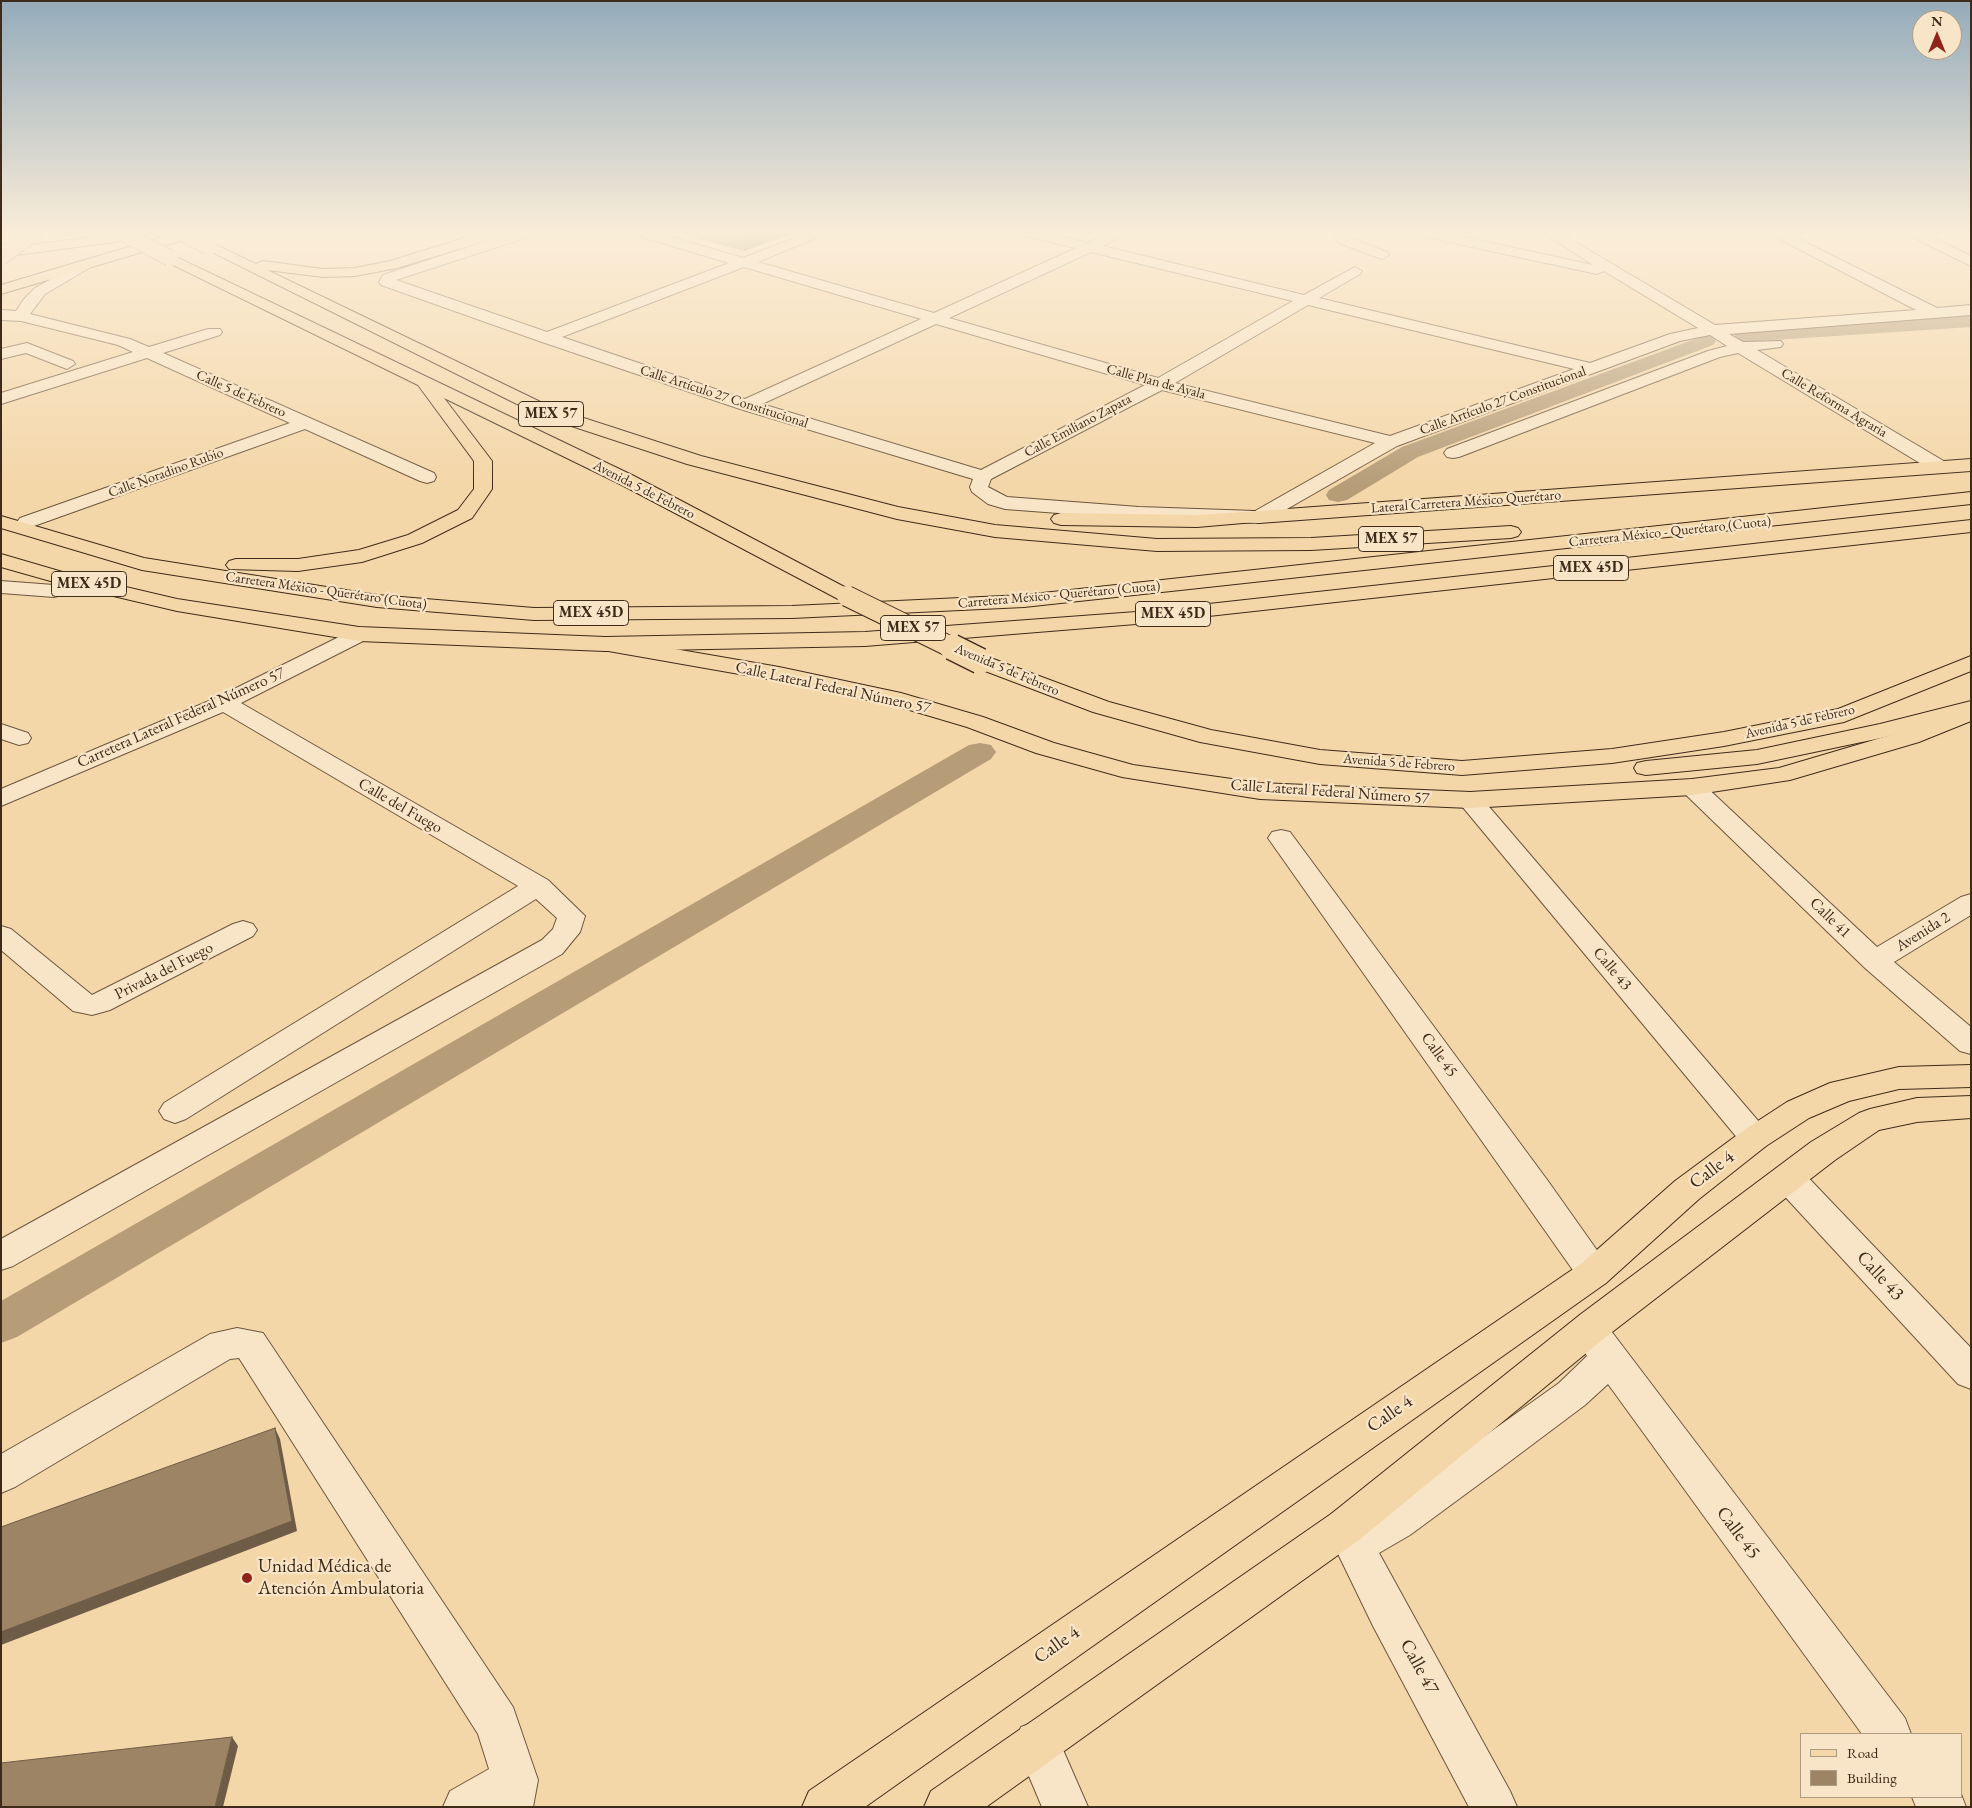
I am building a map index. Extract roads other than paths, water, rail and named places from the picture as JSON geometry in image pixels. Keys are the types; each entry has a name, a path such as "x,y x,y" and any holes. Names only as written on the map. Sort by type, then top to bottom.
{"main road":[{"name":"Avenida 5 de Febrero","path":"288,315 628,480 847,596 980,661 1101,707 1208,737 1320,757 1462,768 1612,756 1724,739 1835,717 1971,663"},
{"name":"MEX 57","path":"346,315 547,412 694,460 897,513 995,531 1156,544 1311,544 1517,531 1750,511 1886,506"},
{"path":"1,518 27,522 136,550 234,565 307,564 362,556 415,540 465,514 483,489 483,461 424,381"},
{"name":"Lateral Carretera México Querétaro","path":"1259,517 1940,468 1971,464"},
{"name":"Carretera México - Querétaro (Cuota)","path":"1,522 142,564 377,601 534,614 782,612 1024,601 1971,498"},
{"path":"897,513 1138,521 1259,517"},
{"name":"Carretera México - Querétaro (Cuota)","path":"1,560 61,578 177,605 359,634 605,644 865,640 1136,618 1971,526"},
{"path":"1,579 54,591 177,605"},
{"name":"Calle Lateral Federal Número 57","path":"605,644 779,674 901,700 975,722 1045,748 1131,772 1260,791 1470,800 1692,787 1781,774 1910,737 1971,712"},
{"path":"1462,768 1634,769 1757,757 1881,731 1971,708"},
{"name":"Calle 4","path":"825,1807 1594,1273 1687,1190 1755,1138 1798,1110 1842,1091 1899,1078 1971,1076"},
{"path":"946,1807 1037,1742 1350,1536 1599,1345 1789,1179 1824,1151 1870,1121 1918,1110 1971,1107"}],"street":[{"name":"Calle 5 de Febrero","path":"8,315 21,316 124,342 427,477"},
{"name":"Calle Artículo 27 Constitucional","path":"481,315 746,405 983,476"},
{"path":"546,338 605,315"},
{"name":"Calle Plan de Ayala","path":"919,315 1160,384 1391,442"},
{"path":"746,405 944,315"},
{"name":"Calle Emiliano Zapata","path":"983,476 1160,384 1278,315"},
{"path":"1373,315 1590,368"},
{"name":"Calle Reforma Agraria","path":"1688,315 1940,468"},
{"name":"Calle Artículo 27 Constitucional","path":"1259,517 1391,442 1676,337 1714,330 1904,315"},
{"path":"1,399 214,332"},
{"path":"9,380 21,380 124,342"},
{"name":"Calle Artículo 27 Constitucional","path":"1453,453 1714,354 1740,347 1790,343"},
{"path":"1,354 28,348 67,364"},
{"name":"Calle Noradino Rubio","path":"27,522 306,423"},
{"name":"Lateral Carretera México Querétaro","path":"983,476 979,481 982,492 995,500 1006,502 1139,513 1259,517"},
{"path":"1,587 54,591"},
{"name":"Carretera Lateral Federal Número 57","path":"1,798 224,703 359,634"},
{"name":"Calle del Fuego","path":"1,1256 552,947 566,932 572,916 538,886 224,703"},
{"name":"Calle 41","path":"1692,787 1875,961 1971,1044"},
{"name":"Calle 43","path":"1470,800 1755,1138"},
{"name":"Calle 45","path":"1281,838 1531,1182 1594,1273"},
{"path":"175,1111 538,886"},
{"name":"Avenida 2","path":"1875,961 1971,903"},
{"name":"Privada del Fuego","path":"1,935 84,1004 100,1003 243,930"},
{"name":"Calle 43","path":"1789,1179 1971,1373"},
{"path":"1,1475 222,1345 250,1344 497,1723 512,1793 466,1807"},
{"name":"Calle 45","path":"1599,1345 1887,1733"},
{"name":"Calle 47","path":"1350,1536 1388,1612 1494,1807"},
{"path":"1037,1742 1065,1807"}],"waterway":[{"path":"1744,336 1971,321"},
{"path":"1338,495 1410,452 1706,341"},
{"path":"1,1324 980,752"}],"place":[{"name":"Unidad Médica de Atención Ambulatoria","path":"247,1578"}]}
